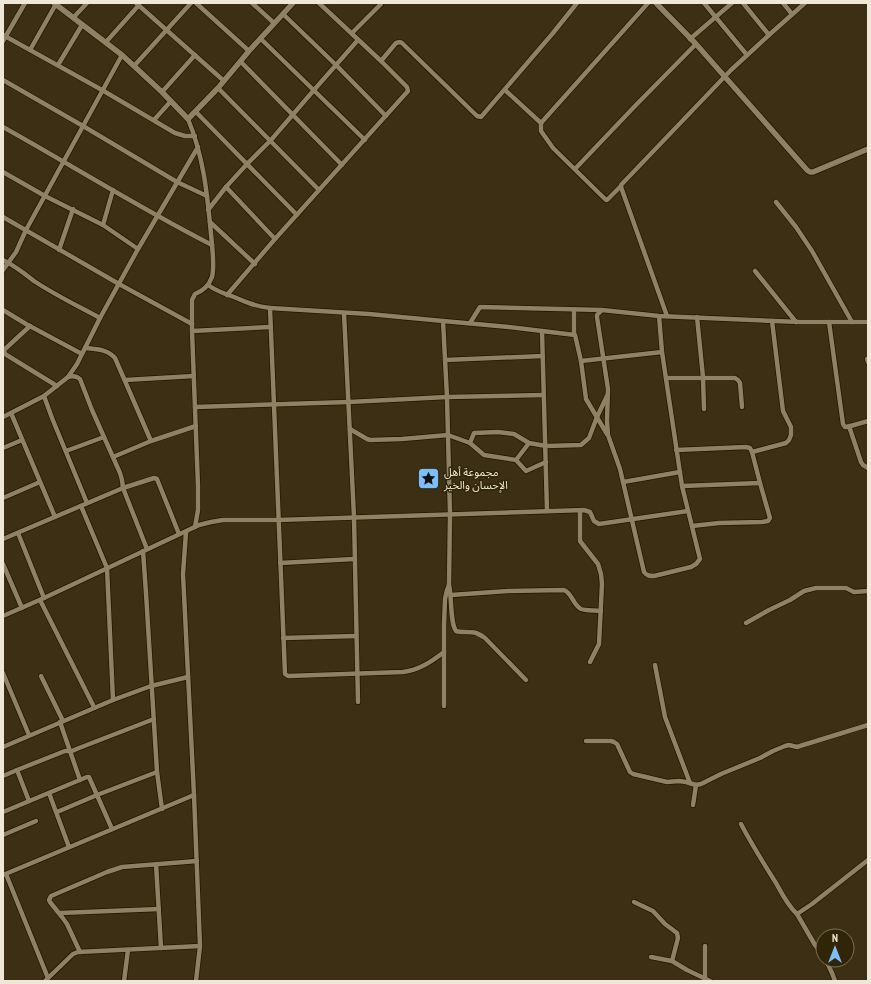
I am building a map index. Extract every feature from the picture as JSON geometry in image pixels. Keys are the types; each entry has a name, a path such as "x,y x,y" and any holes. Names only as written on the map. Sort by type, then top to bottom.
{"street":[{"path":"3,41 4,36 25,3"},
{"path":"73,18 87,3"},
{"path":"134,66 191,3"},
{"path":"196,3 249,52"},
{"path":"252,3 274,23"},
{"path":"188,119 218,88 293,3"},
{"path":"227,295 275,239 407,93 408,89 381,61 319,3"},
{"path":"381,61 396,43 402,42 479,117 482,117 577,3"},
{"path":"648,3 541,123 541,131 553,148 598,193 607,200 724,76 805,3"},
{"path":"656,3 696,44 807,170 810,172 868,149"},
{"path":"704,3 747,55"},
{"path":"690,38 732,3"},
{"path":"743,3 769,35"},
{"path":"783,3 792,14"},
{"path":"30,50 55,4 106,42 162,92 188,119 195,136 203,166 210,222 213,263 212,275 208,285 195,294 192,300 198,500 195,527"},
{"path":"106,42 138,4 224,81"},
{"path":"352,33 381,4"},
{"path":"283,14 386,116"},
{"path":"58,65 82,25"},
{"path":"4,36 58,65 175,133 185,136 195,136"},
{"path":"260,39 365,140"},
{"path":"208,210 226,187 270,140 358,40"},
{"path":"575,169 696,44"},
{"path":"162,92 195,55"},
{"path":"3,270 16,252 26,230 63,161 122,56"},
{"path":"241,62 342,165"},
{"path":"3,80 177,182 207,196"},
{"path":"218,88 319,190"},
{"path":"505,90 541,123"},
{"path":"154,120 171,101"},
{"path":"196,112 297,215"},
{"path":"3,127 157,216 212,245"},
{"path":"4,416 44,396 68,377 77,364 100,318 138,249 198,147"},
{"path":"3,172 45,196 103,225 138,249"},
{"path":"621,186 667,316"},
{"path":"226,187 275,239"},
{"path":"103,225 113,190"},
{"path":"776,202 796,227 812,251 852,322"},
{"path":"59,250 73,209"},
{"path":"3,217 192,324"},
{"path":"210,222 255,264"},
{"path":"3,260 20,270 34,281 100,318"},
{"path":"755,271 796,322"},
{"path":"208,285 218,292 256,306 270,308 443,321 574,335"},
{"path":"470,324 480,307 602,310 659,316 796,322 868,322"},
{"path":"270,308 285,675 357,674 411,671 428,664 444,652"},
{"path":"574,309 574,335 576,336 581,361 586,399 608,435 623,482 644,572 651,576 691,567 700,560 682,486 662,352 659,316"},
{"path":"3,310 82,354"},
{"path":"602,310 597,317 608,384 608,435"},
{"path":"344,313 354,517 358,702"},
{"path":"697,317 703,377 704,409"},
{"path":"443,321 447,397 450,514 449,585 453,625 456,631 478,633 485,638 526,680"},
{"path":"752,452 786,443 791,435 791,427 783,411 772,321"},
{"path":"829,322 843,424 845,427 868,421"},
{"path":"30,326 4,350 4,352 57,386"},
{"path":"192,331 271,327"},
{"path":"542,331 547,511"},
{"path":"85,348 99,349 111,353 115,358 151,441"},
{"path":"581,361 662,352"},
{"path":"445,360 543,356"},
{"path":"68,377 75,376 80,379 120,473 123,488 145,550 151,686 157,772 162,808"},
{"path":"125,380 194,376"},
{"path":"666,378 735,378 740,383 742,408"},
{"path":"470,443 474,433 498,432 514,434 529,443 546,446 581,445 589,438 608,394"},
{"path":"195,407 447,397 544,395"},
{"path":"44,396 87,503"},
{"path":"11,413 55,517"},
{"path":"113,456 196,426"},
{"path":"849,426 861,462 868,468"},
{"path":"350,428 370,440 402,439 448,434 470,443 484,455 516,460 526,471 546,462"},
{"path":"66,451 104,437"},
{"path":"3,448 22,440"},
{"path":"516,460 529,443"},
{"path":"676,450 750,448 770,518 768,521 719,523 692,526"},
{"path":"623,482 680,472"},
{"path":"3,539 123,488 152,479 157,479 179,534"},
{"path":"3,498 40,482"},
{"path":"682,486 760,483"},
{"path":"81,506 107,568 113,700"},
{"path":"580,510 580,541 598,564 602,584 599,644 590,662"},
{"path":"3,616 204,523 223,520 278,520 587,510 590,512 594,521 599,524 688,510"},
{"path":"186,532 183,574 200,946 196,981"},
{"path":"18,533 42,599 94,707"},
{"path":"280,563 354,559"},
{"path":"3,564 22,608"},
{"path":"444,706 445,599 449,585"},
{"path":"746,623 804,591 816,588 846,588 854,592 868,591"},
{"path":"451,595 508,591 564,590 568,592 579,608 601,611"},
{"path":"283,638 356,636"},
{"path":"655,665 665,717 690,783"},
{"path":"3,674 28,736"},
{"path":"41,676 61,722 80,780"},
{"path":"3,747 94,707 151,686 188,677"},
{"path":"4,773 17,770 69,750 72,751 154,719"},
{"path":"586,741 614,742 632,774 667,782 679,781 696,785 785,746 789,745 797,747 868,725"},
{"path":"17,770 29,801"},
{"path":"57,812 157,772"},
{"path":"3,812 90,777 112,829"},
{"path":"693,804 696,785"},
{"path":"49,793 69,847"},
{"path":"194,795 4,874 47,979 73,954 80,952 200,946"},
{"path":"3,835 36,821"},
{"path":"741,824 780,890 793,910 798,914 815,945"},
{"path":"798,914 868,860"},
{"path":"80,952 67,924 50,902 49,900 51,896 116,869 128,866 197,861"},
{"path":"156,864 161,948"},
{"path":"634,902 653,911 665,924 677,933 678,938 672,961"},
{"path":"60,913 159,909"},
{"path":"705,946 708,980"},
{"path":"124,981 128,950"},
{"path":"651,957 672,961 708,980"},
{"path":"830,968 835,981"}],"place":[{"name":"مجموعة أهل الإحسان والخير","path":"429,478"}]}
